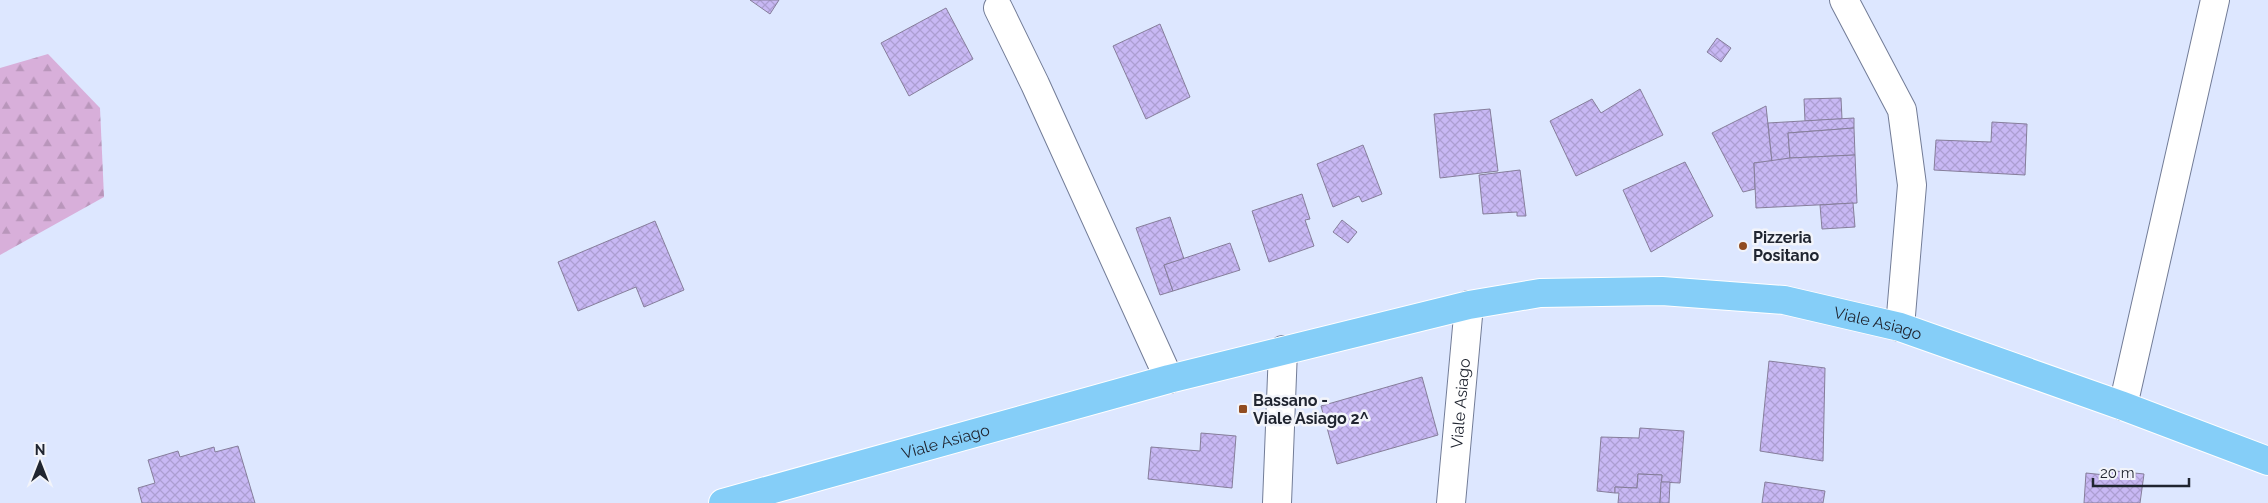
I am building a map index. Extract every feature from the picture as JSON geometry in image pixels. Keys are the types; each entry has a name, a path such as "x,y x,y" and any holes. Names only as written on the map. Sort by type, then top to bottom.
{"main road":[{"name":"Viale Asiago","path":"723,503 1169,379 1468,305 1540,293 1662,292 1784,300 1900,327 2123,406 2268,460"}],"street":[{"path":"1844,0 1902,110 1912,185 1900,327"},
{"path":"2123,406 2215,0"},
{"path":"998,8 1035,84 1169,379"},
{"name":"Viale Asiago","path":"1451,503 1468,305"},
{"path":"1277,503 1283,350"}],"green space":[{"path":"48,54 100,108 104,197 0,255 0,68"}],"building":[{"path":"750,0 779,0 770,14"},
{"path":"946,8 973,59 909,96 881,43"},
{"path":"1160,24 1190,97 1146,119 1113,46"},
{"path":"1717,38 1731,48 1721,62 1707,52"},
{"path":"1640,89 1663,135 1576,176 1550,121 1592,99 1601,113"},
{"path":"1841,98 1842,119 1805,121 1804,99"},
{"path":"1766,106 1772,162 1754,163 1755,189 1743,192 1712,133"},
{"path":"1490,109 1498,171 1440,178 1434,114"},
{"path":"1854,118 1854,128 1788,133 1790,158 1772,162 1768,123"},
{"path":"1992,122 2027,124 2025,175 1934,170 1936,140 1991,142"},
{"path":"1854,128 1855,155 1790,158 1788,133"},
{"path":"1363,145 1382,194 1362,202 1359,196 1333,207 1317,164"},
{"path":"1855,155 1857,203 1756,208 1754,163 1790,158"},
{"path":"1685,162 1713,216 1651,252 1623,190"},
{"path":"1520,170 1526,216 1517,216 1517,212 1483,214 1479,175"},
{"path":"1302,194 1310,219 1305,220 1314,246 1269,262 1252,211"},
{"path":"1853,203 1855,227 1822,229 1820,205"},
{"path":"1170,217 1184,259 1164,265 1173,291 1160,295 1136,228"},
{"path":"1342,220 1357,232 1348,243 1333,232"},
{"path":"655,221 684,290 644,307 636,287 578,311 558,262"},
{"path":"1230,243 1240,270 1173,291 1164,265"},
{"path":"1769,361 1825,368 1823,461 1760,451"},
{"path":"1422,377 1438,435 1337,464 1321,406"},
{"path":"1640,428 1684,431 1680,483 1661,482 1662,475 1638,474 1637,488 1615,487 1615,493 1597,491 1601,437 1639,438"},
{"path":"1201,433 1236,436 1232,488 1148,479 1151,447 1200,451"},
{"path":"238,446 255,503 142,503 138,488 155,483 148,460 178,451 180,457 214,447 215,452"},
{"path":"2106,470 2144,474 2140,503 2084,503 2086,473 2105,475"},
{"path":"1638,474 1662,475 1660,503 1618,503 1619,493 1615,493 1615,487 1637,488"},
{"path":"1661,482 1670,482 1669,503 1660,503"},
{"path":"1765,482 1825,491 1823,503 1762,503"}],"place":[{"name":"Pizzeria Positano","path":"1743,246"},
{"name":"Bassano - Viale Asiago 2^","path":"1243,409"}]}
